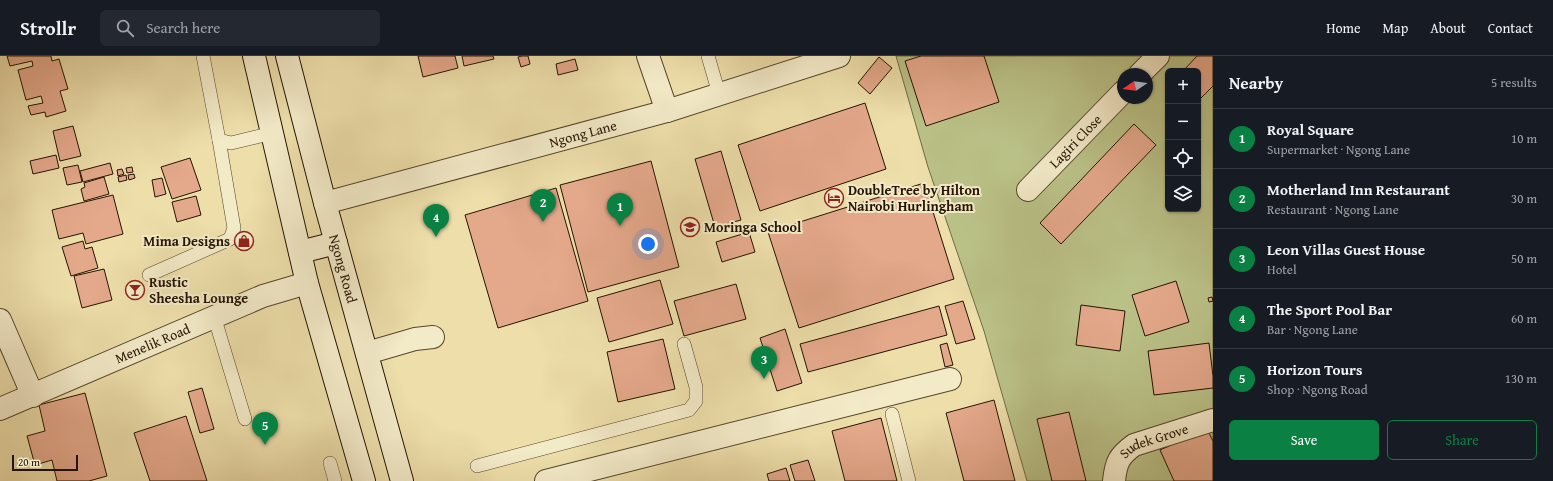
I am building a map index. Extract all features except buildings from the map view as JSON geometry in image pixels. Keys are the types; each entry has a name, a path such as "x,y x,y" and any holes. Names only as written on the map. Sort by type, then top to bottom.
{"street":[{"path":"254,56 307,283 364,481"},
{"name":"Ngong Road","path":"287,56 325,203 402,481"},
{"path":"648,56 667,111"},
{"name":"Ngong Lane","path":"325,203 667,111 839,56"},
{"path":"1146,68 1158,56"},
{"name":"Lagiri Close","path":"1028,190 1117,98"},
{"path":"300,252 336,242"},
{"name":"Menelik Road","path":"0,410 214,316 263,296 307,283"},
{"path":"0,320 33,396"},
{"path":"367,354 415,339 433,336"},
{"path":"546,481 950,379"},
{"name":"Sudek Grove","path":"1114,481 1116,467 1123,453 1134,445 1213,420"}],"lane":[{"path":"149,275 230,239 234,228 203,56"},
{"path":"708,56 719,94"},
{"path":"219,140 231,143 272,133"},
{"path":"214,316 245,419"},
{"path":"477,466 690,410 696,401 696,387 684,344"},
{"path":"892,414 909,481"},
{"path":"330,463 335,481"}],"green space":[{"path":"896,56 1213,56 1213,481 1027,481 984,331 928,167"}],"place":[{"name":"DoubleTree by Hilton Nairobi Hurlingham","path":"834,198"},
{"name":"Motherland Inn Restaurant","path":"543,222"},
{"name":"Royal Square","path":"620,226"},
{"name":"Moringa School","path":"690,227"},
{"name":"The Sport Pool Bar","path":"436,237"},
{"name":"Mima Designs","path":"244,241"},
{"name":"Rustic Sheesha Lounge","path":"135,290"},
{"name":"Leon Villas Guest House","path":"764,379"},
{"name":"Horizon Tours","path":"265,445"}]}
